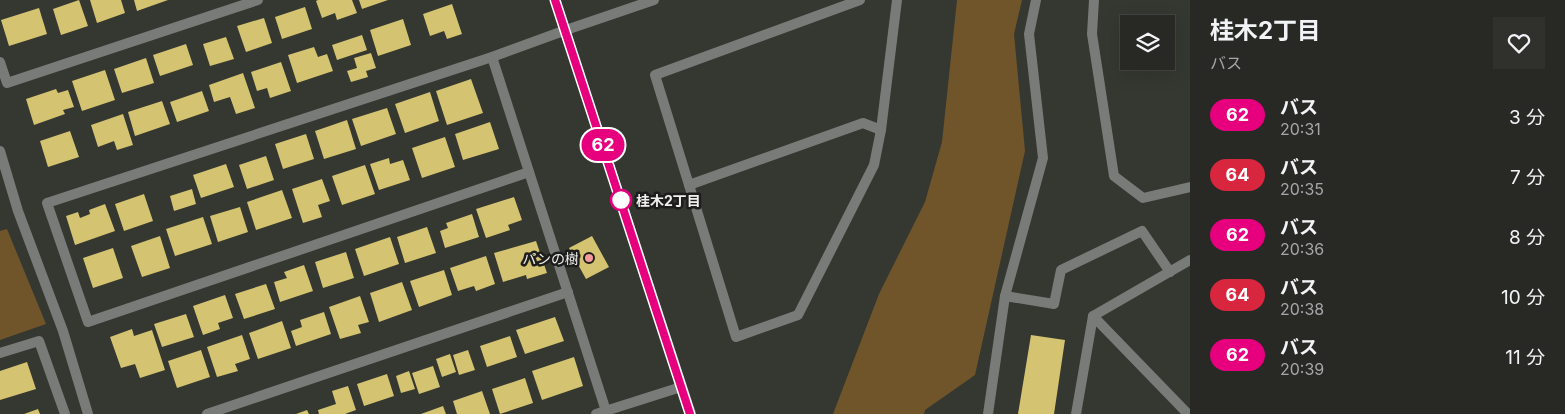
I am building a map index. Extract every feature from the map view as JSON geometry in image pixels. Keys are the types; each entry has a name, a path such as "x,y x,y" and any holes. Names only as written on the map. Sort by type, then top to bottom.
{"street":[{"path":"0,62 7,84 258,0"},
{"path":"555,0 690,414"},
{"path":"529,172 88,322 47,203 492,57 654,0"},
{"path":"860,0 655,75 736,337 798,315 874,165 881,130 897,0"},
{"path":"988,414 1005,296 1043,158 1029,34 1036,0"},
{"path":"1094,0 1092,34 1114,176 1143,198 1190,187"},
{"path":"492,57 568,292 601,412 681,387"},
{"path":"689,185 863,123 881,130"},
{"path":"0,152 18,211 63,331 88,414"},
{"path":"1005,296 1054,304 1061,270 1142,231 1170,272"},
{"path":"1093,316 1190,260"},
{"path":"207,414 568,292"},
{"path":"1076,414 1093,316"},
{"path":"1093,316 1188,414"},
{"path":"0,353 39,341 65,414"}],"shaded area":[{"path":"957,0 1022,0 1014,34 1025,151 975,375 925,410 924,414 833,414 879,294 925,202 942,142"},
{"path":"7,229 46,324 0,340 0,231"}],"building":[{"path":"79,0 88,26 61,35 53,9"},
{"path":"90,0 121,0 125,13 97,23"},
{"path":"134,0 168,0 137,11"},
{"path":"352,0 357,13 337,20 335,13 322,18 316,1"},
{"path":"359,0 388,0 362,9"},
{"path":"452,4 462,34 447,39 444,31 430,36 423,14"},
{"path":"305,7 312,29 282,39 275,17"},
{"path":"39,8 47,34 9,46 1,20"},
{"path":"264,18 272,43 246,52 237,26"},
{"path":"403,19 411,45 378,56 370,30"},
{"path":"362,35 367,50 337,60 332,45"},
{"path":"226,37 234,59 210,66 203,44"},
{"path":"186,44 193,65 160,76 153,55"},
{"path":"314,47 318,57 327,54 333,71 297,83 288,55"},
{"path":"371,53 376,68 366,71 368,77 351,82 347,71 357,68 354,58"},
{"path":"146,58 154,83 122,93 114,69"},
{"path":"281,62 291,91 270,98 267,88 257,91 251,72"},
{"path":"105,70 115,100 82,111 72,81"},
{"path":"243,73 255,108 236,114 230,97 214,102 209,85"},
{"path":"471,79 483,113 447,125 436,91"},
{"path":"56,89 58,93 68,90 74,107 63,110 65,114 34,125 26,99"},
{"path":"202,91 209,111 177,122 170,102"},
{"path":"430,92 439,121 405,133 395,104"},
{"path":"162,101 170,124 135,136 128,112"},
{"path":"387,108 396,134 361,146 352,119"},
{"path":"123,114 133,145 117,150 114,141 98,147 91,125"},
{"path":"347,120 356,149 324,159 315,131"},
{"path":"490,122 499,149 463,160 455,134"},
{"path":"70,131 79,157 48,167 40,141"},
{"path":"306,134 314,159 283,169 275,144"},
{"path":"445,137 455,167 422,178 412,148"},
{"path":"266,156 274,180 247,189 239,165"},
{"path":"389,158 390,164 403,160 410,180 379,190 370,164"},
{"path":"226,164 234,187 201,198 193,175"},
{"path":"365,165 375,194 342,205 332,176"},
{"path":"322,179 330,201 318,205 322,217 303,223 292,189"},
{"path":"192,189 196,204 174,211 170,196"},
{"path":"282,190 292,218 256,230 247,202"},
{"path":"144,194 153,221 124,231 115,204"},
{"path":"514,197 522,220 508,225 510,230 486,238 476,209"},
{"path":"105,204 115,231 75,245 66,216 78,212 80,218 90,214 89,210"},
{"path":"240,207 248,232 218,242 210,216"},
{"path":"472,214 479,237 445,248 440,231 448,228 446,223"},
{"path":"203,217 212,244 175,256 166,229"},
{"path":"427,227 436,253 405,263 397,237"},
{"path":"160,236 170,268 142,277 131,246"},
{"name":"パンの樹","path":"592,236 609,267 586,279 569,248"},
{"path":"390,237 399,264 364,276 355,249"},
{"path":"536,241 547,273 527,279 526,275 503,282 494,253"},
{"path":"113,248 123,278 93,288 83,258"},
{"path":"346,252 354,278 323,288 315,262"},
{"path":"486,256 495,284 476,291 474,286 458,291 450,268"},
{"path":"304,265 313,291 280,302 274,282 287,278 284,272"},
{"path":"444,270 452,295 419,307 410,281"},
{"path":"402,282 412,310 379,322 370,293"},
{"path":"266,284 275,309 244,319 235,294"},
{"path":"225,295 233,318 218,323 220,329 203,335 193,306"},
{"path":"360,296 369,322 358,325 361,333 340,339 329,307"},
{"path":"324,312 331,334 296,346 291,331 302,327 300,320"},
{"path":"186,314 194,337 162,347 154,324"},
{"path":"555,317 564,341 525,354 516,330"},
{"path":"282,321 291,348 258,359 249,333"},
{"path":"132,329 134,336 152,330 165,370 140,378 135,364 121,368 110,337"},
{"path":"242,335 250,359 235,364 238,371 217,377 207,347"},
{"path":"1031,335 1065,340 1054,414 1018,414"},
{"path":"510,336 517,357 487,367 480,346"},
{"path":"201,350 210,377 177,388 168,361"},
{"path":"468,350 475,370 459,375 453,355"},
{"path":"450,354 456,372 442,377 436,359"},
{"path":"574,357 583,386 542,400 532,371"},
{"path":"27,362 36,389 0,400 0,371"},
{"path":"433,366 440,387 419,394 412,373"},
{"path":"409,371 415,389 401,393 396,376"},
{"path":"387,374 394,396 364,406 357,384"},
{"path":"525,378 533,403 500,414 492,389"},
{"path":"348,386 356,410 345,414 319,414 318,410 336,404 332,391"},
{"path":"482,391 490,414 457,414 453,401"},
{"path":"443,406 446,414 421,414"},
{"path":"38,409 40,414 24,414"},
{"path":"307,410 309,414 296,414"}],"bus line":[{"name":"62","path":"555,0 690,414"}],"place":[{"name":"桂木2丁目","path":"621,200"},
{"name":"パンの樹","path":"589,258"}]}
